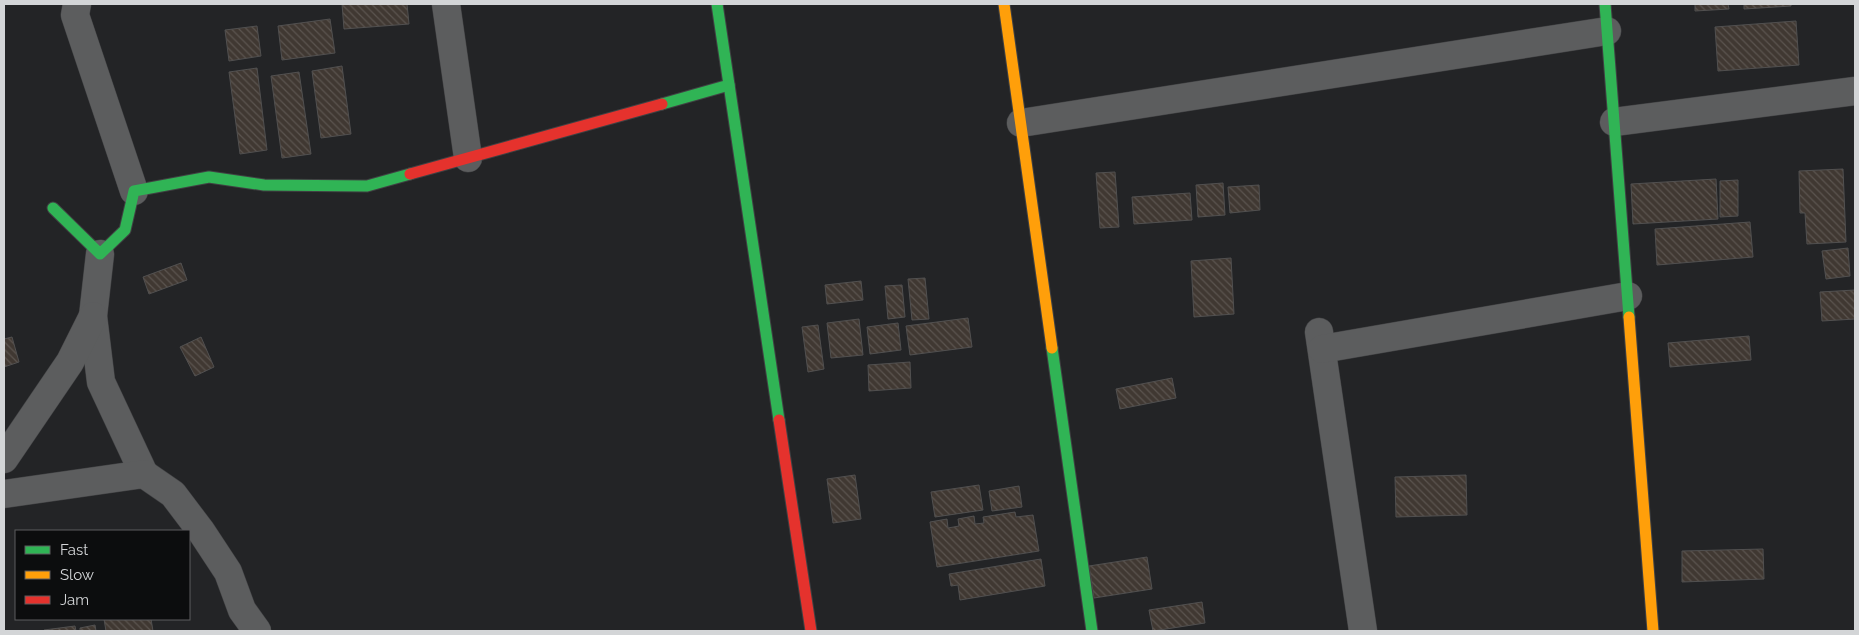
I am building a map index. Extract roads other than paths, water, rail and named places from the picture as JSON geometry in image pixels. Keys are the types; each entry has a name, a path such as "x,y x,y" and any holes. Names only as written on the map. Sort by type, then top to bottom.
{"street":[{"path":"76,4 75,15 134,191 126,230 100,254 93,316 102,382 144,474 172,494 201,531 228,572 242,610 256,631"},
{"path":"446,4 468,158"},
{"path":"718,4 811,631"},
{"path":"1004,4 1092,631"},
{"path":"1605,4 1653,631"},
{"path":"1021,123 1607,31"},
{"path":"134,191 209,178 264,185 368,186 729,85"},
{"path":"1614,122 1855,91"},
{"path":"52,208 100,254"},
{"path":"1363,631 1320,341 1628,296"},
{"path":"4,460 70,362 93,316"},
{"path":"4,494 144,474"}]}
